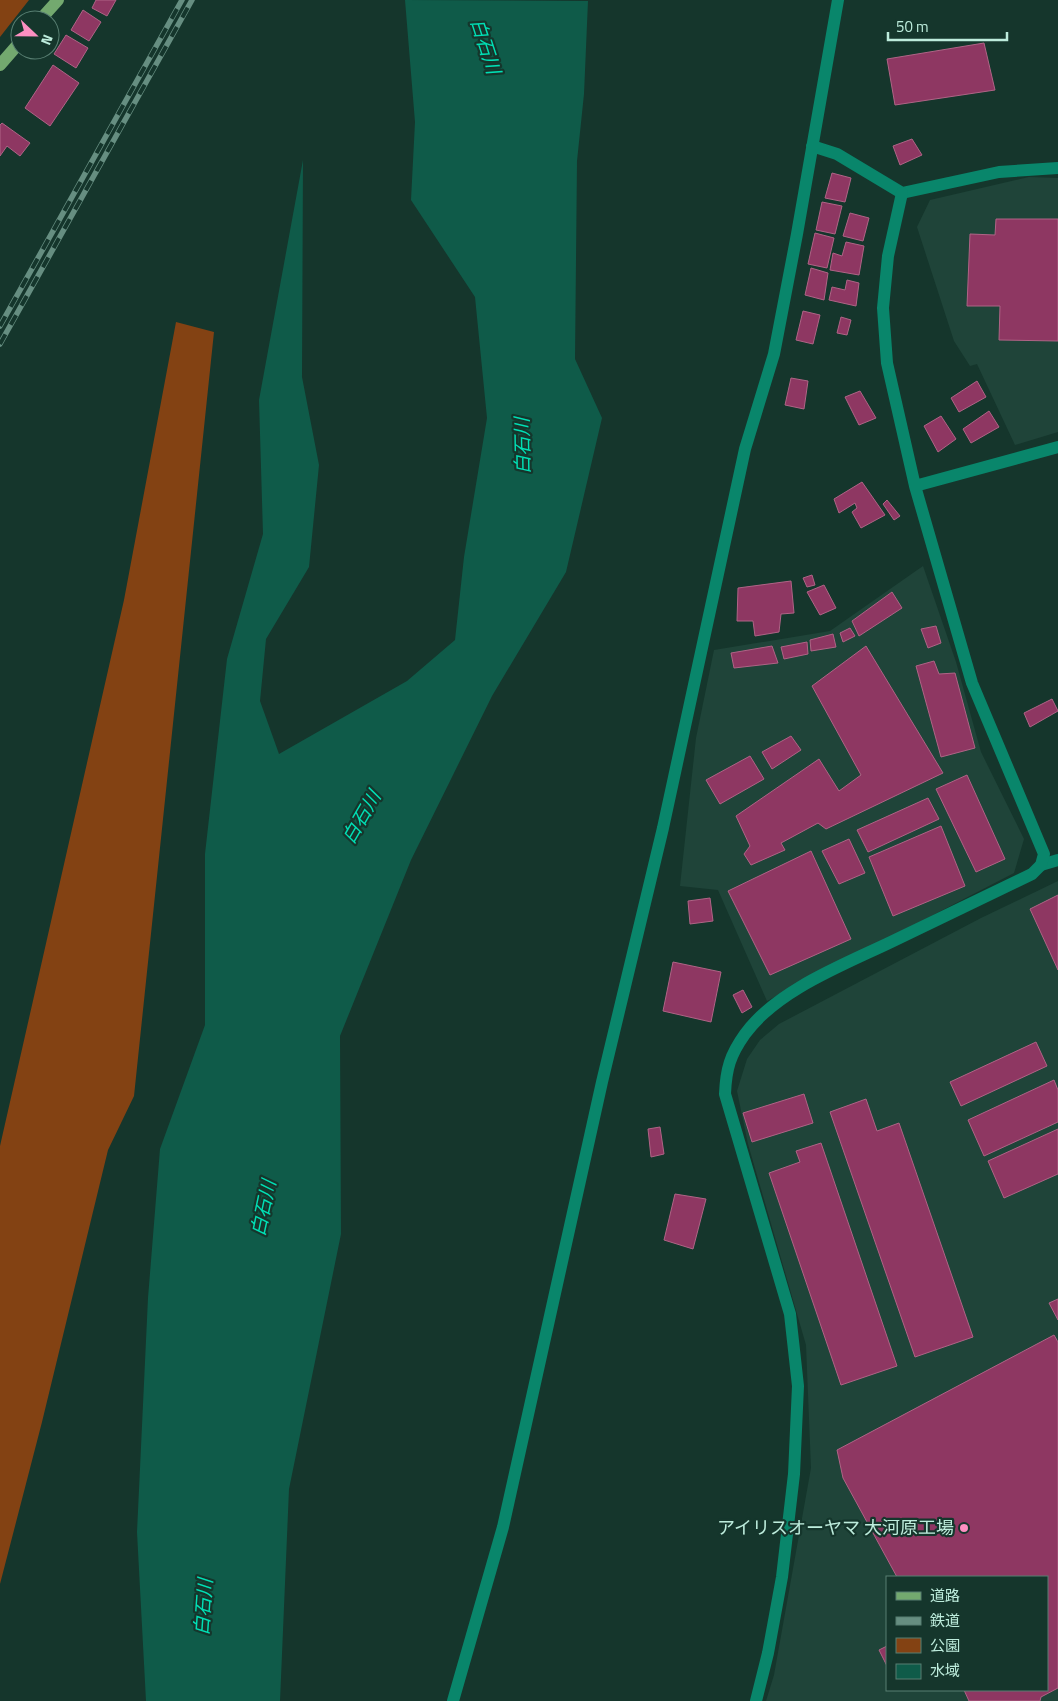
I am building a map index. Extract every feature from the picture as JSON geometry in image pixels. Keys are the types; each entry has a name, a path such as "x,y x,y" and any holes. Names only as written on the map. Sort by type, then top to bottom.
{"main road":[{"path":"49,10 58,0"},
{"path":"0,65 10,54"}],"street":[{"path":"453,1701 503,1527 602,1082 663,828 745,449 774,354 838,0"},
{"path":"812,146 837,154 902,193 999,172 1058,168"},
{"path":"902,193 888,256 883,308 887,363 915,486 972,683 1044,854 1041,865"},
{"path":"915,486 1058,447"},
{"path":"756,1701 768,1652 782,1577 794,1474 798,1386 790,1314 724,1094 726,1072 731,1056 746,1033 765,1012 803,984 1032,874 1041,865 1058,860"}],"shaded area":[{"path":"1029,177 1058,178 1058,432 1015,445 977,364 970,366 954,341 917,227 930,200"},
{"path":"923,566 956,662 981,752 1024,839 1014,873 767,1001 718,890 680,886 696,738 714,650 830,631"},
{"name":"アイリスオーヤマ 大河原工場","path":"1058,881 1058,1701 766,1701 774,1675 811,1468 806,1345 748,1144 737,1091 747,1059 760,1040 779,1024 981,918"}],"green space":[{"path":"0,0 29,0 21,10 10,10 10,24 0,37"},
{"path":"176,322 214,332 134,1096 108,1150 42,1422 0,1584 0,1146 124,600"}],"water":[{"name":"白石川","path":"405,0 588,1 584,94 577,161 575,359 602,418 566,572 492,696 411,860 340,1036 341,1234 289,1489 280,1701 146,1701 137,1532 148,1298 160,1149 205,1025 205,854 227,659 263,534 259,400 303,160 302,377 319,465 309,567 266,639 260,701 279,754 407,681 455,640 464,557 487,418 475,297 411,200 415,122"}],"building":[{"path":"96,0 116,0 107,16 92,8"},
{"path":"83,10 101,22 89,41 71,30"},
{"path":"66,35 88,48 76,68 60,58 60,44"},
{"path":"984,43 995,90 895,105 887,59"},
{"path":"53,65 79,83 50,126 25,108"},
{"path":"2,123 30,143 20,156 7,146 0,156 0,125"},
{"path":"912,139 922,155 900,165 893,146"},
{"path":"832,173 851,178 845,202 825,198"},
{"path":"822,202 842,206 835,234 816,230"},
{"path":"850,213 869,218 863,241 843,236"},
{"path":"996,219 1058,219 1058,341 999,340 1000,306 967,306 970,234 995,235"},
{"path":"815,233 834,238 827,268 808,264"},
{"path":"846,242 864,246 859,275 830,270 833,253 842,256"},
{"path":"811,268 828,273 824,300 805,295"},
{"path":"847,280 859,283 856,306 829,300 832,287 845,290"},
{"path":"803,311 820,315 813,344 796,340"},
{"path":"841,317 851,320 847,335 837,333"},
{"path":"791,378 808,381 804,409 785,405"},
{"path":"977,381 986,397 959,412 951,398"},
{"path":"860,391 876,418 859,425 845,397"},
{"path":"989,411 999,427 971,443 963,429"},
{"path":"941,416 956,439 938,452 924,426"},
{"path":"862,482 885,515 861,528 852,512 857,508 855,503 839,513 834,499"},
{"path":"887,500 900,516 894,520 883,504"},
{"path":"812,575 815,585 807,587 803,578"},
{"path":"791,581 794,613 781,614 779,632 755,636 753,621 737,621 738,588"},
{"path":"824,585 836,608 820,615 807,592"},
{"path":"892,592 902,608 859,636 852,621"},
{"path":"936,626 941,643 928,648 921,629"},
{"path":"850,628 855,636 843,642 840,633"},
{"path":"833,634 836,647 811,651 810,640"},
{"path":"807,642 808,654 784,659 781,647"},
{"path":"772,646 778,663 734,668 731,653"},
{"path":"866,646 943,773 826,829 818,823 781,843 785,850 751,865 744,854 750,846 736,816 819,759 839,791 861,775 812,686"},
{"path":"934,661 939,674 955,673 975,748 941,757 916,666"},
{"path":"1052,699 1058,711 1030,727 1024,713"},
{"path":"791,736 801,750 772,769 762,752"},
{"path":"750,756 764,779 720,804 706,780"},
{"path":"967,775 1005,859 976,872 936,789"},
{"path":"928,798 939,819 868,852 857,830"},
{"path":"941,826 965,886 893,916 869,857"},
{"path":"849,839 865,873 839,884 822,851"},
{"path":"811,851 851,939 770,975 728,891"},
{"path":"1058,895 1058,970 1030,909"},
{"path":"710,898 713,921 690,924 688,901"},
{"path":"673,962 721,972 711,1022 663,1011"},
{"path":"743,990 752,1007 742,1013 733,995"},
{"path":"1036,1042 1047,1066 961,1106 950,1082"},
{"path":"1054,1080 1058,1090 1058,1122 984,1156 968,1120"},
{"path":"804,1094 813,1123 752,1142 743,1113"},
{"path":"866,1099 877,1131 899,1123 973,1337 915,1357 830,1112"},
{"path":"660,1127 664,1154 651,1157 648,1129"},
{"path":"1058,1129 1058,1174 1004,1198 988,1161"},
{"path":"821,1143 897,1366 841,1385 769,1173 800,1162 796,1151"},
{"path":"675,1194 706,1199 693,1249 664,1240"},
{"path":"1058,1299 1058,1320 1049,1303"},
{"name":"アイリスオーヤマ 大河原工場","path":"1054,1335 1058,1342 1058,1688 1041,1697 1040,1701 969,1701 964,1691 1048,1691 1048,1576 896,1576 843,1478 837,1450"},
{"path":"886,1646 886,1664 879,1650"}],"railway":[{"path":"0,326 182,0"},
{"path":"0,344 192,0"}],"place":[{"name":"アイリスオーヤマ 大河原工場","path":"964,1528"}]}
